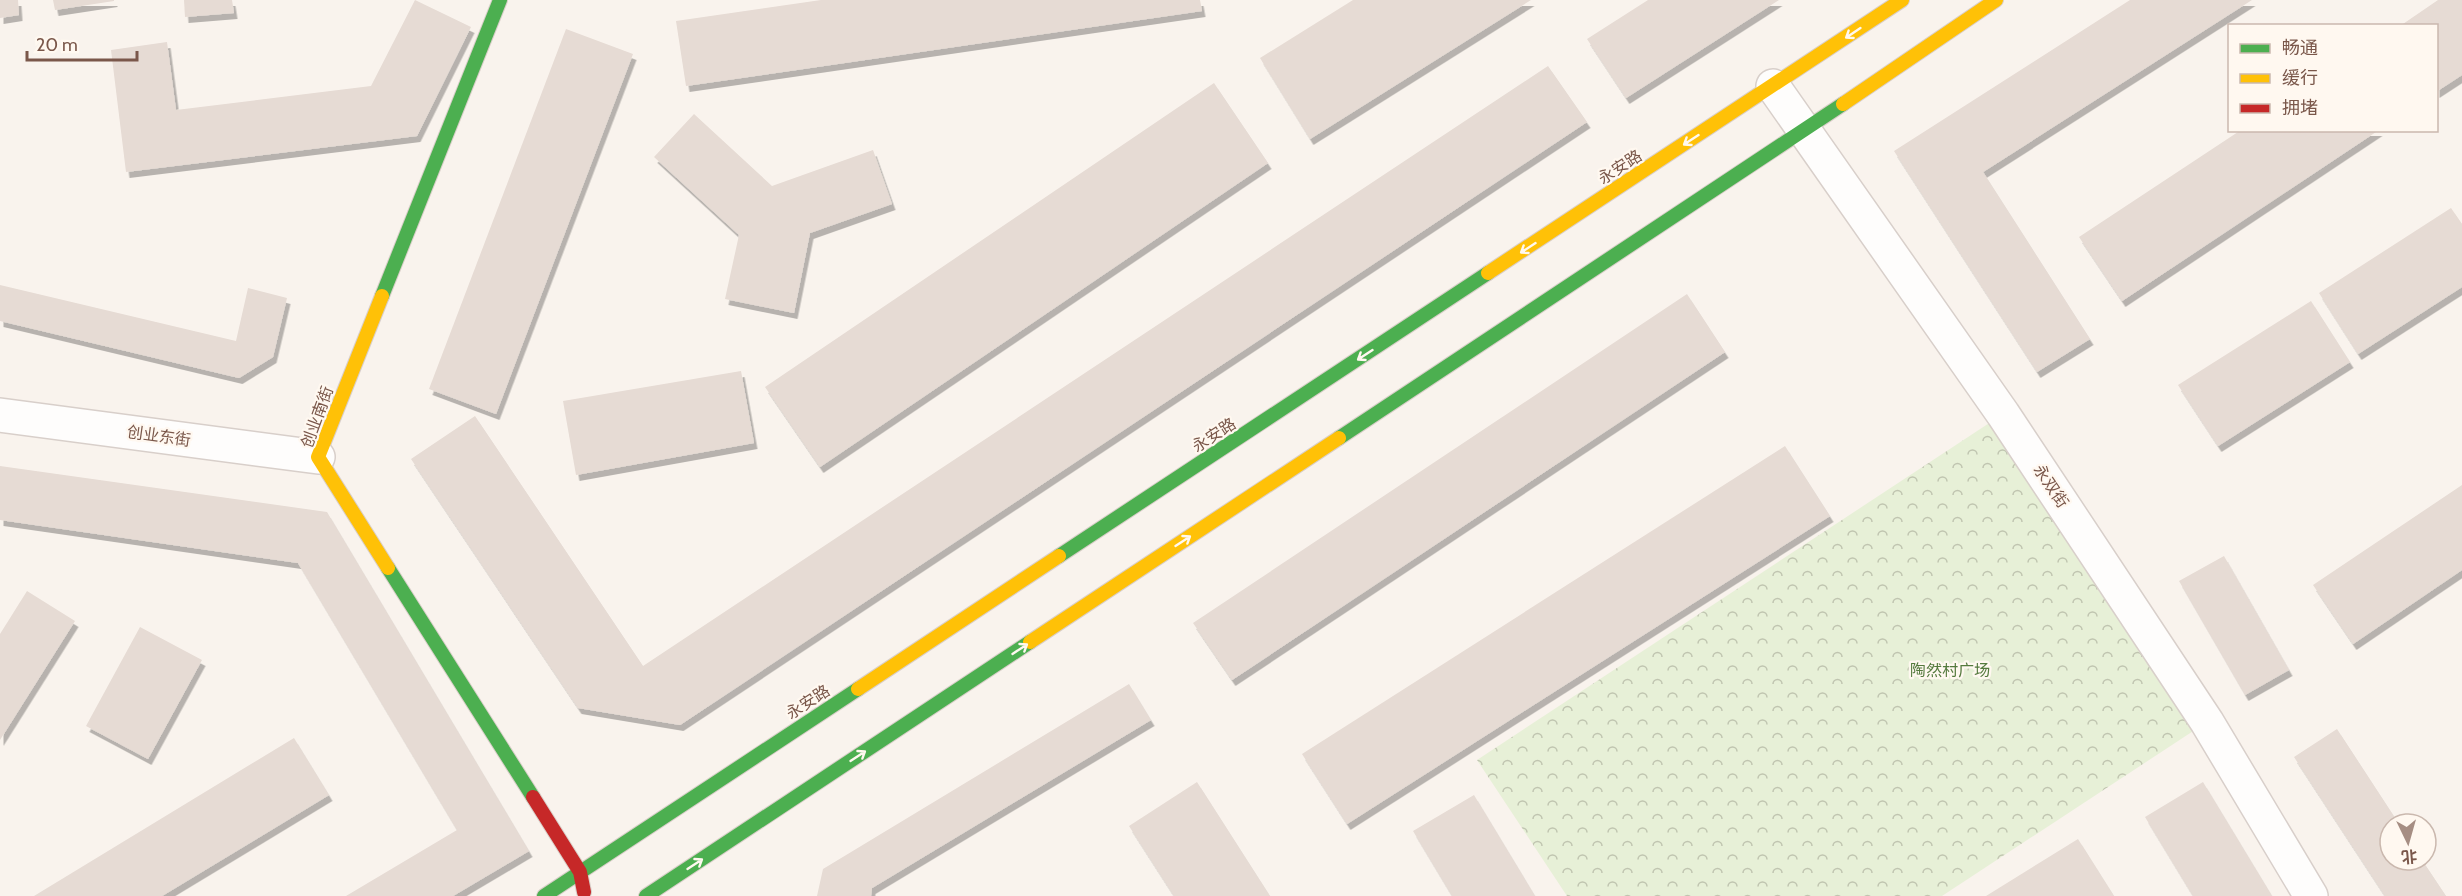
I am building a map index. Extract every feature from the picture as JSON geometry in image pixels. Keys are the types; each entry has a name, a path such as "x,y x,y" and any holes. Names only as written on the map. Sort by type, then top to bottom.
{"street":[{"name":"创业南街","path":"500,0 318,457 580,872"},
{"name":"永安路","path":"544,896 1902,0"},
{"path":"646,896 1803,131 1996,0"},
{"name":"永双街","path":"1773,86 2043,474 2207,722 2312,896"},
{"name":"创业东街","path":"0,415 318,457"},
{"path":"580,872 585,896"}],"green space":[{"name":"陶然村广场","path":"2003,414 2207,722 1942,896 1567,896 1477,760"}],"building":[{"path":"0,0 18,0 19,15 0,18"},
{"path":"53,0 114,0 114,1 55,10"},
{"path":"184,0 232,0 234,13 185,17"},
{"path":"415,0 471,27 417,136 126,172 111,50 167,42 176,110 371,86"},
{"path":"821,0 1200,0 1202,11 686,86 676,21"},
{"path":"1353,0 1531,0 1310,139 1260,58"},
{"path":"1648,0 1779,0 1626,98 1587,39"},
{"path":"2130,0 2252,0 1983,172 2090,339 2037,372 1894,151"},
{"path":"2438,0 2462,0 2462,75 2438,91 2438,24 2403,24"},
{"path":"566,29 633,54 496,414 429,389"},
{"path":"1548,66 1587,122 680,725 578,708 411,459 475,416 643,666"},
{"path":"1214,83 1268,163 820,467 765,387"},
{"path":"694,114 772,186 873,150 892,204 810,233 794,313 725,299 739,235 654,157"},
{"path":"2238,132 2376,132 2122,301 2079,237"},
{"path":"2451,208 2462,224 2462,287 2358,354 2319,293"},
{"path":"0,285 236,341 248,288 287,298 273,357 239,378 0,321"},
{"path":"1687,294 1725,352 1232,680 1193,623"},
{"path":"2311,301 2350,362 2218,446 2178,385"},
{"path":"741,371 754,443 576,475 563,401"},
{"path":"1785,446 1830,516 1347,824 1302,754"},
{"path":"0,466 327,512 529,851 453,896 346,896 457,830 298,563 0,520"},
{"path":"2462,485 2462,570 2353,644 2313,585"},
{"path":"2224,556 2289,670 2245,695 2179,581"},
{"path":"27,591 75,621 0,740 0,634"},
{"path":"140,627 202,660 148,759 86,726"},
{"path":"1129,684 1151,720 872,888 871,896 817,896 823,869"},
{"path":"2337,729 2391,812 2378,812 2378,872 2430,872 2446,896 2385,896 2294,757"},
{"path":"294,738 329,795 162,896 34,896"},
{"path":"1197,782 1270,896 1174,896 1129,826"},
{"path":"2203,782 2272,896 2193,896 2145,817"},
{"path":"1474,795 1535,896 1452,896 1413,831"},
{"path":"2078,839 2114,896 1986,896"}],"traffic: fast":[{"path":"382,296 500,0"},
{"path":"1339,438 1843,104"},
{"path":"1059,556 1488,273"},
{"path":"388,568 533,797"},
{"path":"646,896 1030,642"},
{"path":"544,896 858,689"}],"traffic: slow":[{"path":"1488,273 1902,0"},
{"path":"1843,104 1996,0"},
{"path":"382,296 318,457 388,568"},
{"path":"1030,642 1339,438"},
{"path":"858,689 1059,556"}],"traffic: jam":[{"path":"533,797 580,872 584,892"}]}
